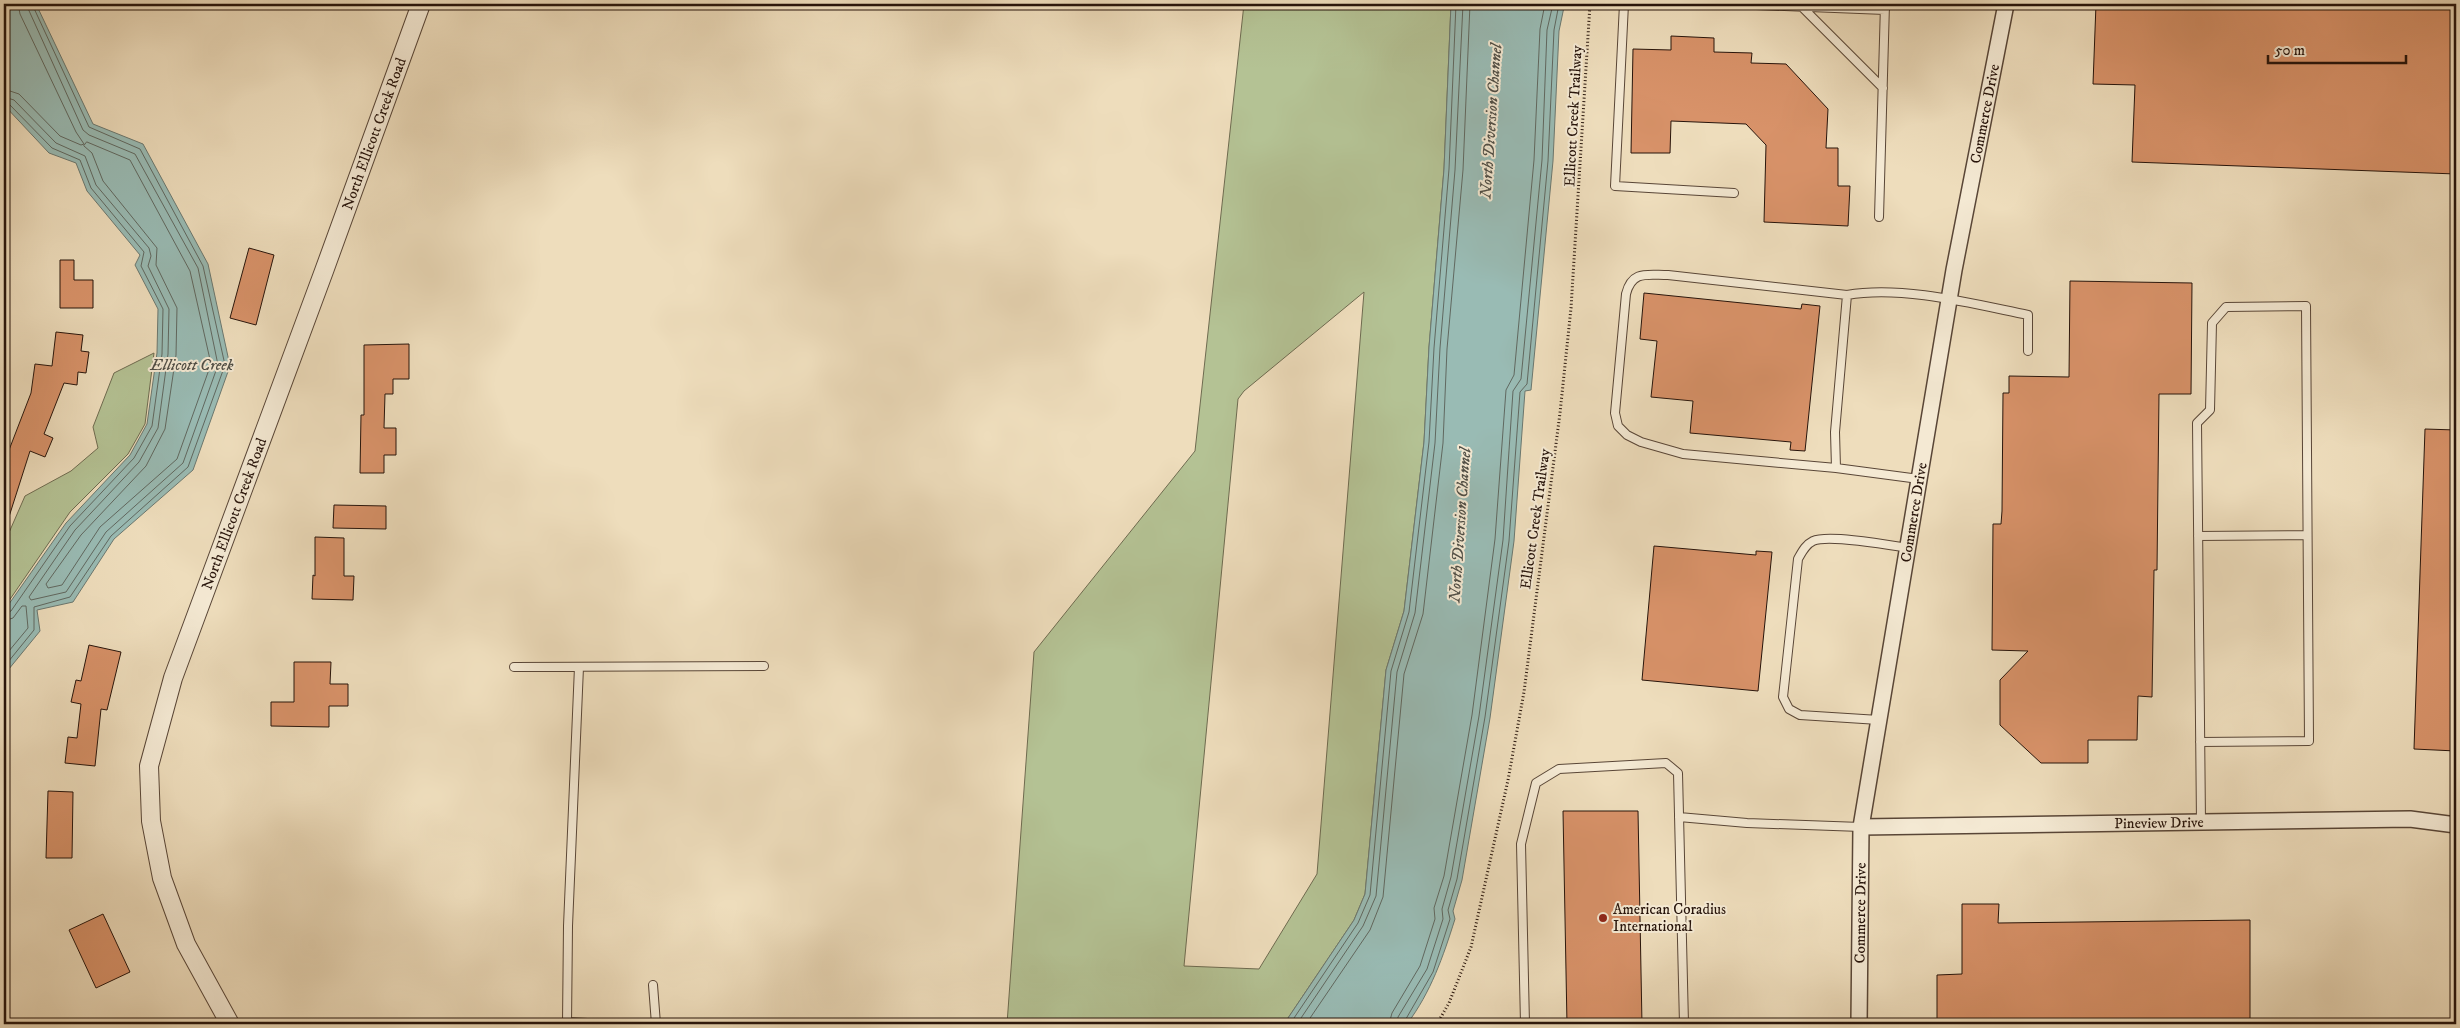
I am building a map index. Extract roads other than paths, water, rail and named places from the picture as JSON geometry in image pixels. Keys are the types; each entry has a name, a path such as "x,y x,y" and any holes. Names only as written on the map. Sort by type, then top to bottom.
{"street":[{"name":"North Ellicott Creek Road","path":"230,1024 186,944 162,878 151,821 149,766 173,678 332,249 420,4"},
{"name":"Commerce Drive","path":"1858,1024 1861,827 1949,298 2006,4"},
{"name":"Pineview Drive","path":"1861,827 2410,819 2456,825"}],"lane":[{"path":"1624,4 1615,186 1734,193"},
{"path":"1732,4 1802,7 1885,7 1879,217"},
{"path":"1802,7 1883,88"},
{"path":"1919,479 1836,468 1683,454 1641,442 1627,435 1618,426 1615,413 1626,294 1629,283 1636,277 1668,275 1847,295 1868,291 1949,298 2028,315 2028,351"},
{"path":"1836,468 1835,432 1847,295"},
{"path":"2200,742 2308,740 2306,306 2226,307 2212,323 2210,410 2197,423 2200,822"},
{"path":"2198,536 2307,536"},
{"path":"1879,720 1800,715 1788,709 1783,697 1798,559 1803,548 1814,540 1841,540 1908,548"},
{"path":"579,666 568,926 567,1023 608,1024"},
{"path":"514,667 764,666"},
{"path":"1525,1024 1521,844 1536,783 1559,769 1666,763 1678,773 1684,1024"},
{"path":"1679,817 1747,823 1861,827"},
{"path":"653,985 656,1024"}],"water":[{"name":"Ellicott Creek","path":"4,4 36,4 93,124 143,144 208,264 230,366 193,470 114,539 73,602 37,610 40,631 4,675 4,611 66,523 130,455 147,424 157,353 158,309 135,265 140,255 87,191 76,163 49,153 4,105"},
{"name":"North Diversion Channel","path":"1451,4 1564,4 1559,31 1553,161 1531,390 1525,391 1514,541 1490,718 1462,880 1453,911 1455,919 1436,974 1407,1024 1284,1024 1354,920 1365,894 1386,670 1404,611 1424,442 1429,347 1444,169"}],"place":[{"name":"American Coradius International","path":"1603,918"}]}
